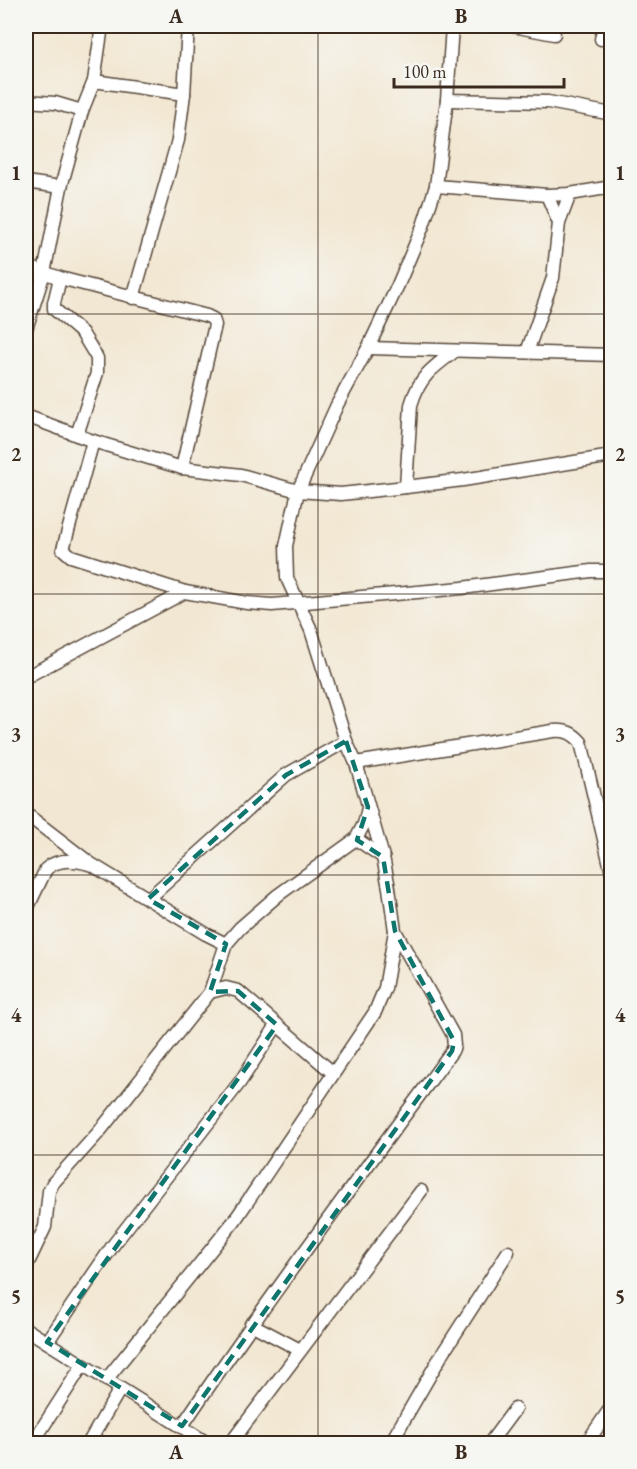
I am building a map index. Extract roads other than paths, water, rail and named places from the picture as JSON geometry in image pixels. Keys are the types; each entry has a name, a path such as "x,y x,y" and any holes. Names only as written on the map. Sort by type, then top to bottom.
{"street":[{"path":"26,329 44,273 61,187 82,111 94,81 102,26"},
{"path":"133,298 178,140 184,94 188,26"},
{"path":"105,1380 234,1220 375,1012 385,988 394,931 382,857 356,764 346,741 311,630 287,578 286,546 298,491 337,405 368,348 423,226 436,186 447,100 452,26"},
{"path":"513,26 554,34"},
{"path":"601,39 604,26"},
{"path":"94,81 184,94"},
{"path":"447,100 540,102 612,114"},
{"path":"26,101 55,103 82,111"},
{"path":"26,182 61,187"},
{"path":"436,186 547,195 612,188"},
{"path":"527,352 553,278 559,223 570,194"},
{"path":"547,195 559,223"},
{"path":"26,266 60,278 213,319 215,325 182,468"},
{"path":"60,278 54,309 82,333 94,350 98,365 77,435"},
{"path":"368,348 612,355"},
{"path":"406,487 411,405 415,393 429,370 455,351"},
{"path":"26,416 93,441 182,468 241,475 298,491 341,494 463,480 612,456"},
{"path":"93,441 63,549 72,556 185,592 272,605 462,588 591,571 612,571"},
{"path":"26,677 185,592"},
{"path":"356,764 553,731 563,730 571,733 581,742 612,873"},
{"path":"148,899 286,775 346,741"},
{"path":"26,1267 45,1227 53,1183 99,1132 210,992 226,944 240,928 278,895 356,839 364,824 368,807"},
{"path":"26,814 91,864 226,944"},
{"path":"356,839 382,857"},
{"path":"26,910 46,868 50,865 66,861 91,864"},
{"path":"182,1426 251,1324 452,1051 453,1035 394,931"},
{"path":"210,992 226,988 238,991 333,1073"},
{"path":"47,1342 114,1244 240,1082 277,1025"},
{"path":"230,1443 421,1191"},
{"path":"390,1443 441,1356 508,1252"},
{"path":"251,1324 300,1350"},
{"path":"26,1329 209,1443"},
{"path":"32,1443 82,1366"},
{"path":"88,1443 120,1389"},
{"path":"586,1443 612,1406"},
{"path":"489,1443 515,1409"}]}
